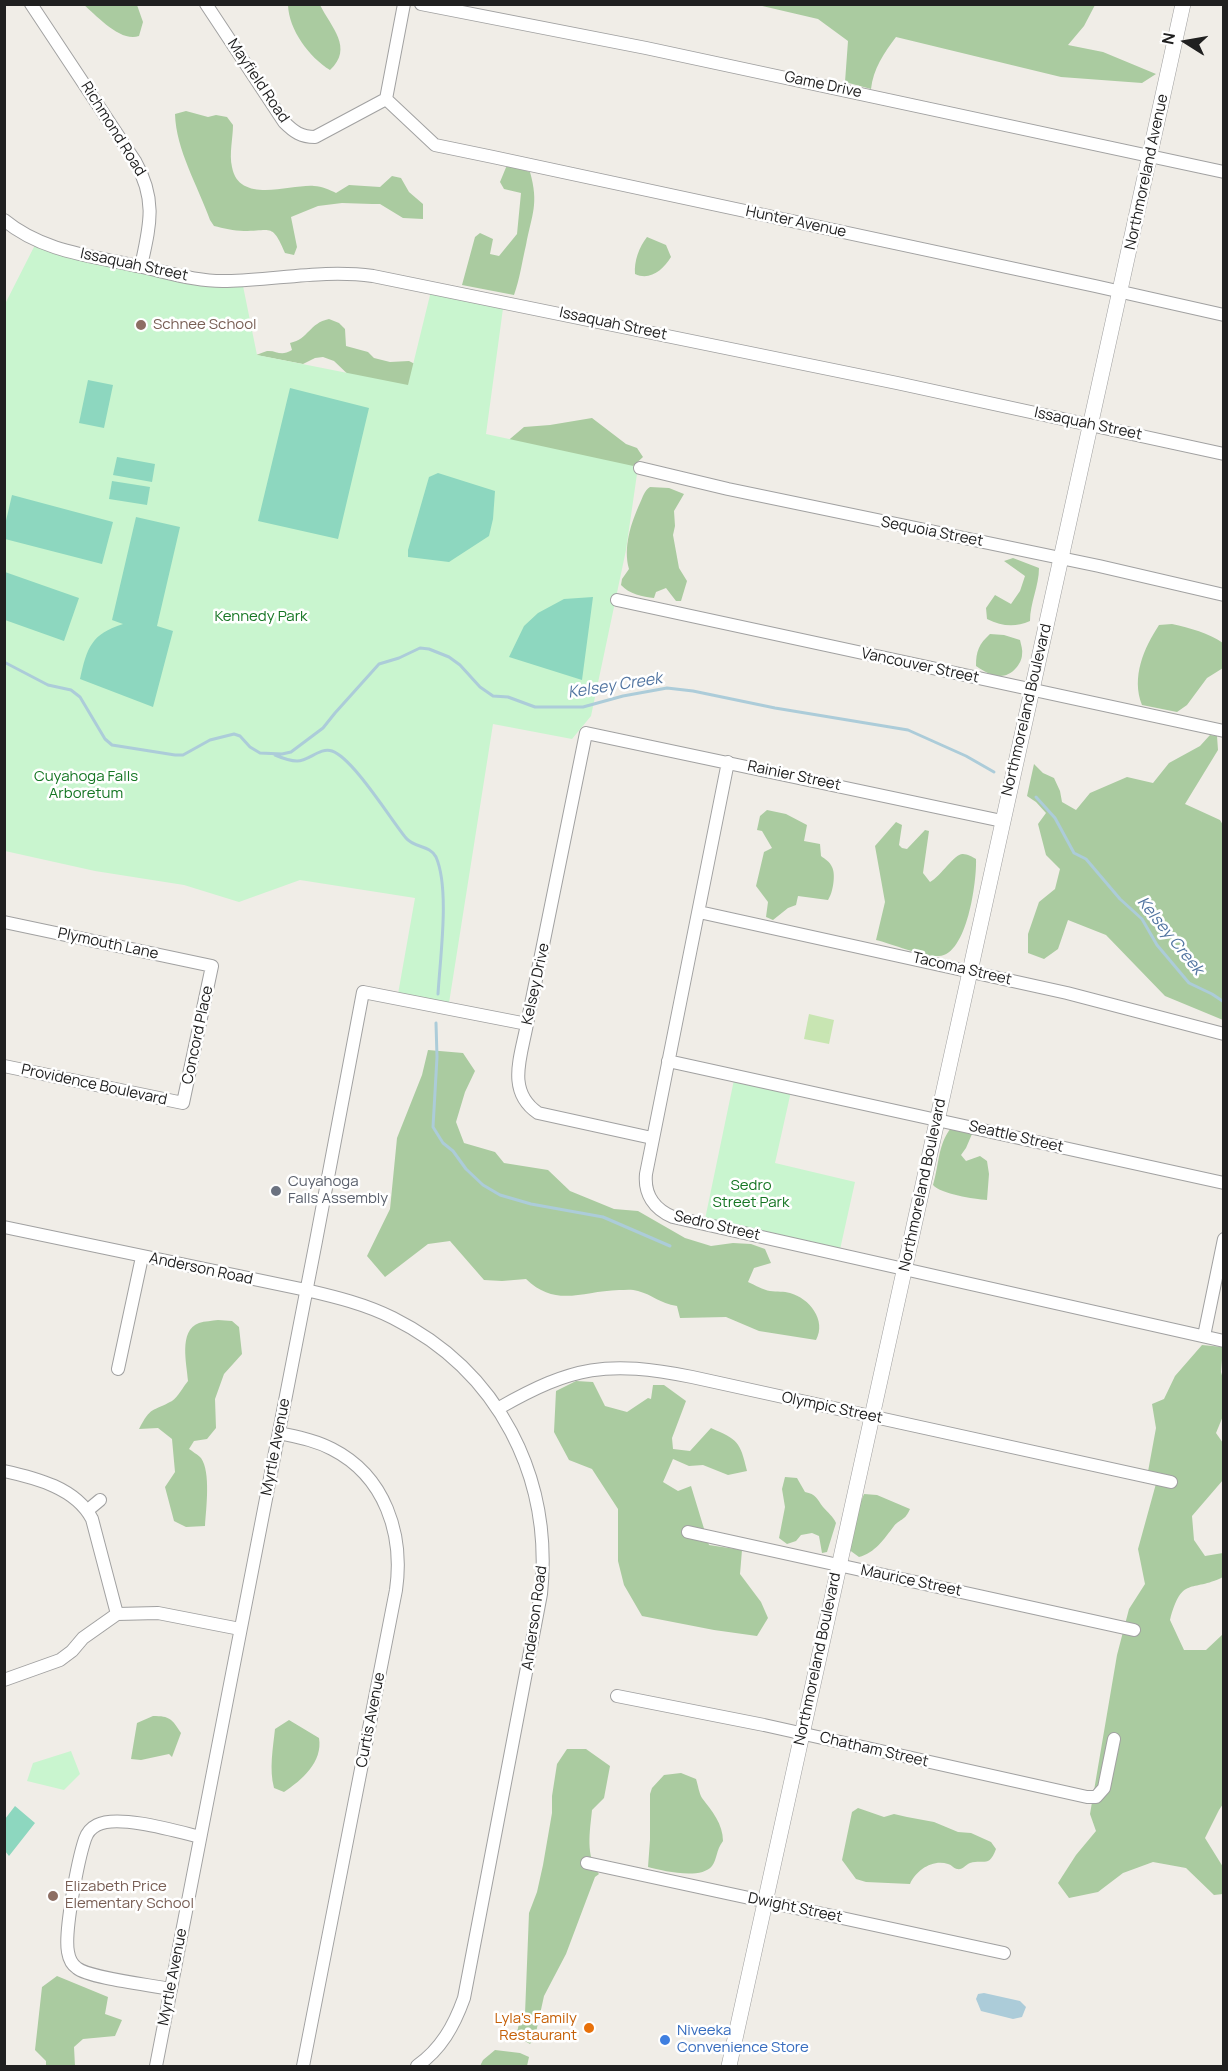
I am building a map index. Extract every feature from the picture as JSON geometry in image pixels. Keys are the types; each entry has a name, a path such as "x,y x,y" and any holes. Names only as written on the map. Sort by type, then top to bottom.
{"street":[{"name":"Richmond Road","path":"32,4 136,162 145,180 151,213 141,267"},
{"name":"Mayfield Road","path":"206,4 284,122 298,134 304,137 315,136 386,99"},
{"path":"386,99 404,4"},
{"name":"Game Drive","path":"421,4 646,48 1224,172"},
{"name":"Northmoreland Avenue","path":"1120,298 1183,4"},
{"name":"Hunter Avenue","path":"386,99 428,140 443,148 535,166 1120,298 1224,315"},
{"name":"Issaquah Street","path":"4,220 26,236 50,247 183,276 216,281 330,273 373,276 571,315 1224,454"},
{"name":"Northmoreland Boulevard","path":"729,2067 1002,821 1120,298"},
{"name":"Sequoia Street","path":"640,468 728,489 1224,595"},
{"name":"Vancouver Street","path":"618,600 1224,731"},
{"name":"Rainier Street","path":"586,733 1002,821"},
{"name":"Kelsey Drive","path":"586,733 526,1024 518,1078 521,1096 531,1108 546,1116 652,1138"},
{"name":"Sedro Street","path":"728,762 646,1174 646,1191 657,1208 673,1217 1224,1341"},
{"name":"Tacoma Street","path":"699,912 970,970 1224,1034"},
{"name":"Plymouth Lane","path":"4,922 212,966"},
{"name":"Concord Place","path":"183,1103 212,966"},
{"name":"Myrtle Avenue","path":"156,2067 363,992 526,1024"},
{"name":"Seattle Street","path":"668,1061 1224,1183"},
{"name":"Providence Boulevard","path":"4,1066 183,1103"},
{"name":"Anderson Road","path":"4,1227 306,1290 368,1307 415,1330 453,1358 499,1408 518,1446 535,1492 542,1533 541,1594 464,1998 446,2038 434,2053 417,2067"},
{"path":"1204,1336 1224,1239"},
{"path":"118,1369 142,1257"},
{"name":"Olympic Street","path":"499,1408 552,1380 598,1369 624,1367 667,1372 1171,1482"},
{"name":"Curtis Avenue","path":"279,1433 314,1441 330,1448 363,1473 378,1491 388,1510 397,1538 399,1556 396,1590 303,2067"},
{"path":"4,1471 47,1483 77,1499 88,1510 117,1614"},
{"path":"88,1510 100,1500"},
{"name":"Maurice Street","path":"688,1532 1134,1630"},
{"path":"4,1680 60,1660 83,1638 117,1614 158,1613 240,1629"},
{"name":"Chatham Street","path":"617,1696 1087,1797 1096,1797 1104,1788 1114,1739"},
{"path":"170,1989 83,1972 70,1961 67,1951 67,1934 79,1867 89,1830 105,1822 123,1821 200,1837"},
{"name":"Dwight Street","path":"587,1863 1004,1953"}],"green space":[{"path":"84,5 137,5 143,22 139,36 124,36"},
{"path":"288,5 320,5 334,29 340,46 337,62 330,70 315,58 296,33"},
{"path":"758,5 1095,5 1084,26 1068,45 1103,52 1156,74 1142,83 1061,77 896,37 883,55 871,89 845,82 848,41 818,19"},
{"path":"186,111 208,117 216,115 227,117 233,125 232,167 237,179 245,186 267,190 317,186 336,193 349,185 380,187 392,176 401,178 409,192 423,204 423,219 403,218 380,204 342,203 318,206 291,217 297,247 294,255 285,253 277,237 270,231 240,231 214,226 188,168 179,141 175,114"},
{"path":"507,165 530,172 534,193 532,217 514,295 462,285 475,237 480,233 493,239 490,254 499,256 517,234 521,193 504,189 500,182"},
{"path":"647,237 666,245 671,257 656,273 641,276 635,274 635,264 639,250"},
{"name":"Kennedy Park","path":"37,241 58,249 242,281 257,355 408,385 432,287 504,301 486,434 638,467 626,550 591,716 572,739 493,724 449,1003 398,994 415,898 300,880 239,902 184,885 95,871 5,851 4,306"},
{"path":"329,319 339,323 345,329 346,346 368,352 374,358 390,362 409,361 419,366 411,384 405,387 355,381 334,361 323,357 303,364 256,355 267,351 288,352 292,350 290,343 301,338 317,324"},
{"path":"88,380 113,385 104,428 79,423"},
{"path":"290,388 369,408 338,539 258,521"},
{"path":"592,418 626,444 637,448 643,457 629,470 497,450 524,427"},
{"path":"117,457 155,464 152,482 113,475"},
{"path":"438,473 495,491 489,536 449,562 408,557 429,477"},
{"path":"112,481 150,487 147,505 109,499"},
{"path":"650,487 669,488 684,494 674,511 673,535 679,568 687,581 681,601 676,601 666,588 656,592 654,598 632,593 621,585 629,569 627,544 631,527 644,494"},
{"path":"12,495 113,522 102,564 5,539 5,525"},
{"path":"136,517 180,527 157,626 173,631 153,707 80,679 92,644 104,632 123,624 112,620"},
{"path":"1013,558 1039,568 1030,621 1019,625 1008,625 987,619 986,608 995,595 1011,604 1020,591 1025,576 1004,561"},
{"path":"5,572 79,598 64,641 5,620"},
{"path":"593,597 582,680 509,657 524,626 538,613 564,599"},
{"path":"1172,624 1192,629 1223,643 1223,668 1207,678 1187,705 1177,712 1142,705 1138,684 1144,653 1159,625"},
{"path":"990,634 1020,640 1021,660 1016,668 1007,675 996,676 976,666 979,648"},
{"path":"1210,735 1217,736 1218,750 1185,804 1220,820 1223,825 1223,1020 1165,996 1106,935 1068,920 1058,949 1044,959 1028,953 1028,934 1039,902 1055,889 1060,869 1046,855 1038,824 1046,813 1027,796 1034,764 1043,773 1054,778 1062,802 1076,810 1090,793 1127,777 1153,783 1169,763 1200,746"},
{"path":"767,810 786,814 807,825 804,841 820,844 821,856 830,864 834,874 833,888 828,900 798,896 796,905 788,908 773,920 766,917 768,902 756,886 764,852 772,848 762,831 757,830 760,816"},
{"path":"896,822 902,825 899,845 902,848 907,849 925,830 929,831 923,873 930,882 960,855 966,854 976,859 975,883 963,931 957,944 949,952 939,956 876,940 885,902 875,846"},
{"path":"809,1014 834,1020 829,1044 804,1039"},
{"path":"428,1050 463,1053 475,1071 465,1092 456,1122 464,1143 495,1152 504,1163 548,1170 570,1191 614,1209 638,1211 685,1238 711,1246 733,1243 751,1244 765,1249 771,1263 754,1268 748,1282 765,1290 788,1292 804,1300 818,1318 819,1332 816,1340 759,1331 726,1317 680,1318 677,1306 636,1290 570,1296 548,1293 526,1279 484,1280 450,1241 428,1244 385,1277 367,1256 390,1209 397,1138 422,1075"},
{"name":"Sedro Street Park","path":"735,1075 792,1087 775,1163 855,1182 839,1254 704,1224"},
{"path":"951,1128 972,1134 961,1155 966,1161 980,1156 987,1161 989,1174 987,1200 950,1193 933,1185 941,1148"},
{"path":"232,1321 239,1327 242,1354 224,1374 215,1399 216,1428 207,1439 194,1441 189,1449 201,1458 204,1464 207,1501 205,1526 186,1527 174,1521 165,1487 175,1472 172,1439 158,1428 139,1429 152,1410 172,1401 188,1381 185,1349 188,1333 192,1327 201,1322"},
{"path":"1202,1345 1223,1347 1221,1372 1223,1416 1216,1433 1223,1443 1223,1480 1192,1516 1194,1540 1205,1556 1223,1553 1223,1577 1184,1591 1174,1606 1170,1620 1184,1650 1206,1650 1223,1634 1223,1804 1205,1838 1223,1867 1223,1894 1214,1895 1186,1868 1153,1862 1123,1873 1098,1892 1069,1898 1058,1883 1076,1855 1096,1831 1090,1814 1117,1655 1129,1609 1145,1584 1138,1549 1157,1480 1147,1477 1156,1428 1152,1404 1164,1399 1175,1376"},
{"path":"576,1381 593,1382 605,1406 627,1412 648,1398 651,1399 653,1385 664,1385 686,1401 672,1438 673,1449 690,1451 711,1428 732,1439 740,1447 747,1471 728,1475 703,1465 689,1466 673,1459 663,1482 678,1491 691,1486 709,1545 742,1550 740,1574 761,1602 768,1618 757,1636 642,1616 624,1585 618,1561 618,1509 592,1469 569,1460 554,1432 556,1391"},
{"path":"785,1477 797,1478 805,1492 816,1497 835,1521 827,1552 822,1553 819,1536 812,1533 801,1535 796,1541 787,1544 779,1538 785,1507 782,1489"},
{"path":"864,1494 877,1495 910,1509 879,1545 859,1557 848,1549 857,1511"},
{"path":"153,1716 170,1719 181,1733 172,1757 169,1754 141,1760 131,1759 137,1723"},
{"path":"289,1720 319,1738 319,1747 318,1755 310,1770 284,1792 274,1788 272,1758 275,1729"},
{"path":"567,1749 586,1749 610,1766 604,1798 592,1810 590,1826 590,1851 599,1874 595,1877 566,1954 544,1996 535,2037 530,2044 516,2036 525,2014 529,1913 543,1865 557,1764"},
{"path":"71,1751 80,1774 64,1790 27,1781 33,1763"},
{"path":"681,1773 696,1779 701,1796 716,1818 723,1835 714,1864 699,1873 682,1873 648,1867 652,1788 664,1775"},
{"path":"15,1806 35,1823 9,1856 5,1851 5,1819"},
{"path":"858,1808 884,1817 894,1814 934,1822 958,1832 971,1833 991,1842 996,1849 988,1861 970,1863 961,1869 949,1864 931,1864 916,1874 910,1884 866,1882 856,1879 842,1860 852,1812"},
{"path":"57,1976 108,1997 105,2014 122,2020 115,2036 83,2039 74,2047 75,2066 46,2066 46,2061 35,2050 42,1987"},
{"path":"495,2050 520,2053 529,2057 527,2066 480,2066 483,2060"}],"water":[{"path":"984,1993 1020,2001 1026,2007 1022,2017 1013,2019 981,2011 976,1999 978,1994"}],"waterway":[{"name":"Kelsey Creek","path":"4,662 48,685 71,690 80,697 105,739 112,745 175,755 183,755 210,740 234,734 240,736 250,747 260,753 291,752 323,728 379,664 420,648 449,657 460,665 480,687 493,696 508,697 535,707 583,707 623,696 667,688 693,691 775,708 908,730 966,756 994,772"},
{"path":"275,755 297,761 328,750 341,756 361,777 406,838 413,844 430,850 436,857 440,871 443,905 438,994"},
{"name":"Kelsey Creek","path":"1036,797 1055,818 1074,853 1086,859 1120,899 1142,919 1157,945 1189,983 1224,1002"},
{"path":"436,1023 437,1057 433,1127 443,1143 453,1151 466,1169 483,1185 500,1195 531,1204 603,1217 670,1246"}],"place":[{"name":"Schnee School","path":"141,325"},
{"name":"Cuyahoga Falls Assembly","path":"276,1191"},
{"name":"Elizabeth Price Elementary School","path":"53,1896"},
{"name":"Lyla's Family Restaurant","path":"589,2028"},
{"name":"Niveeka Convenience Store","path":"665,2040"}],"park label":[{"name":"Cuyahoga Falls Arboretum","path":"86,786"}]}
